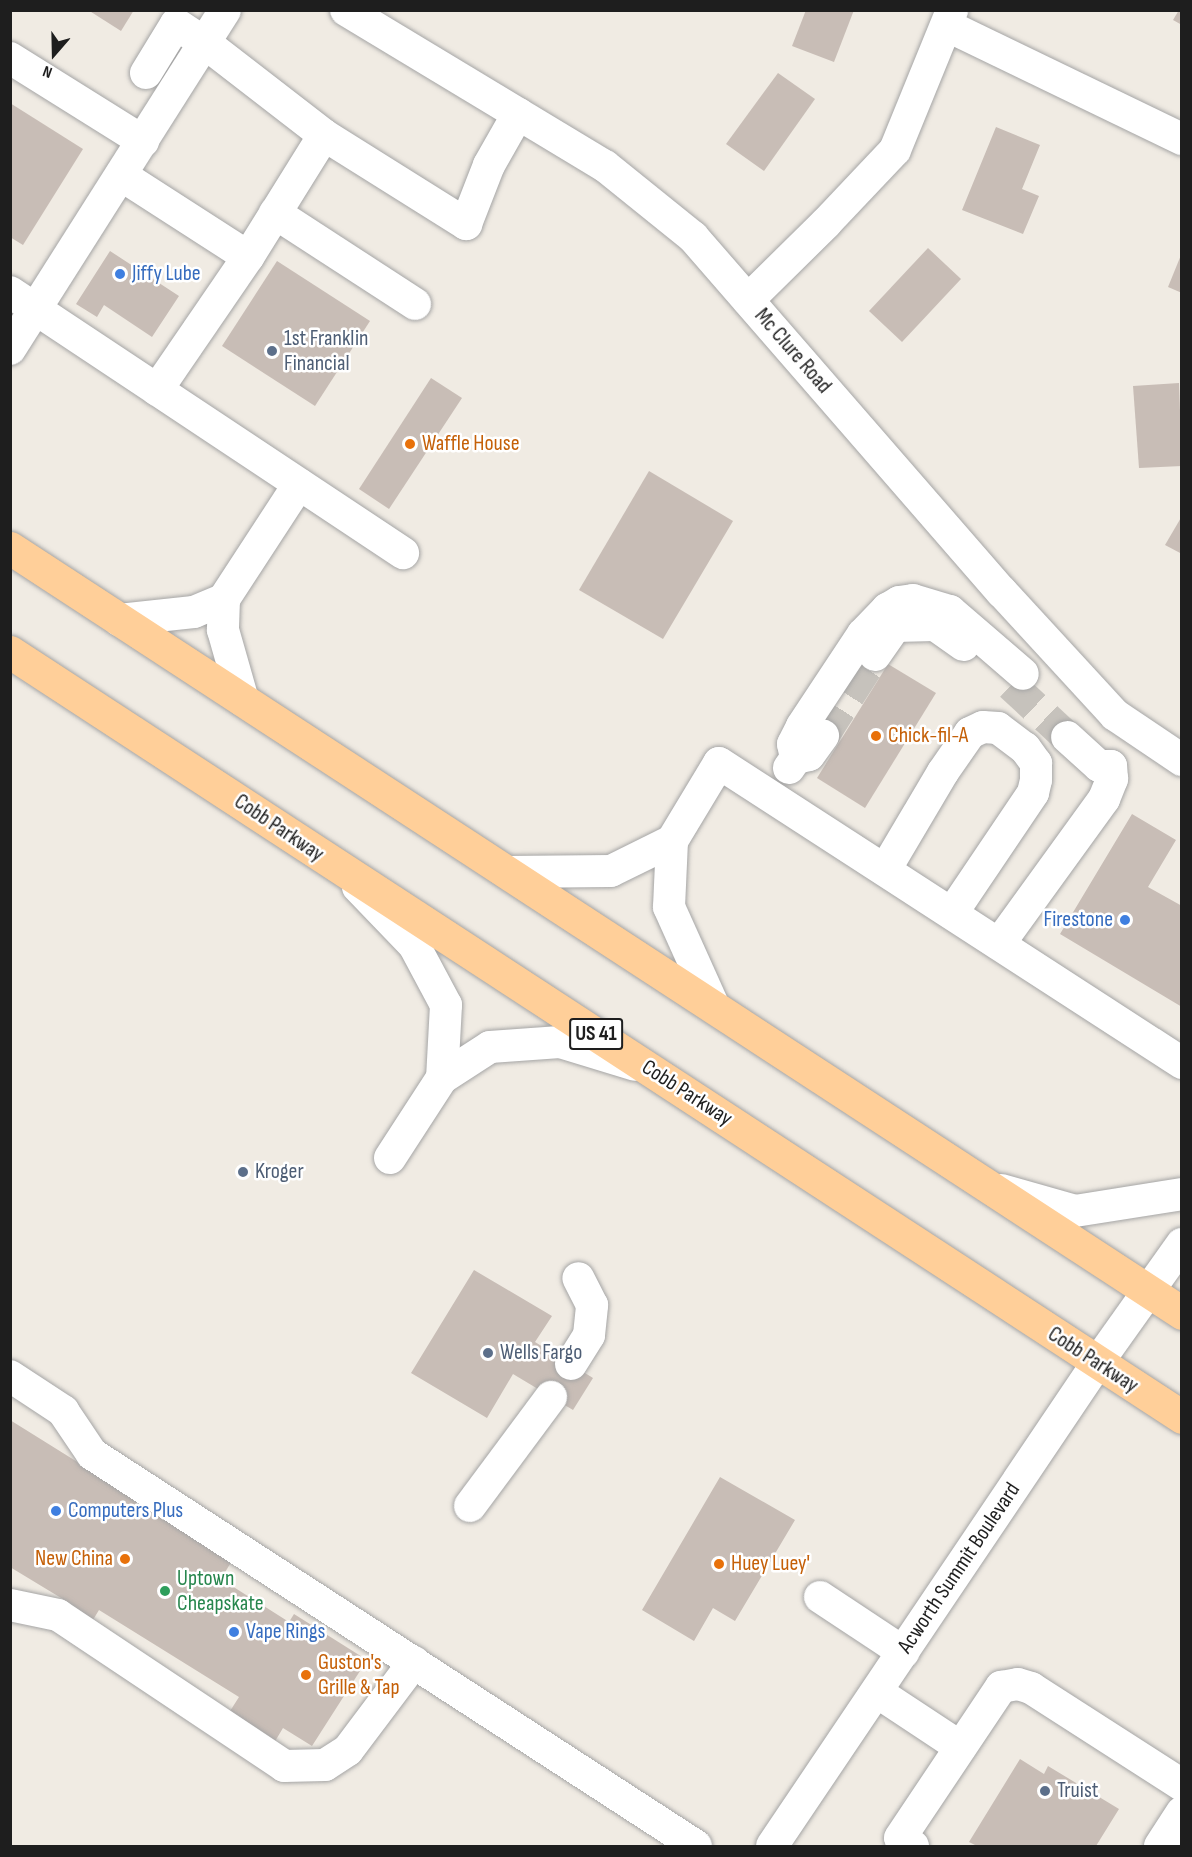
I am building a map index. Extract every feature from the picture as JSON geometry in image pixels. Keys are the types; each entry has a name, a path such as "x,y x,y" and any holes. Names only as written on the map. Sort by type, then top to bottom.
{"main road":[{"path":"10,548 1182,1313"},
{"name":"Cobb Parkway","path":"10,652 1182,1418"}],"street":[{"path":"10,349 23,301 121,175 225,10"},
{"name":"Mc Clure Road","path":"346,10 605,166 684,230 748,300 1002,592 1115,715 1182,760"},
{"path":"146,73 181,17 205,43 324,135 466,224 489,165 518,114"},
{"path":"748,300 826,223 895,150 950,18 1182,139"},
{"path":"10,58 142,141"},
{"path":"157,390 248,257 324,135"},
{"path":"121,175 248,257"},
{"path":"275,213 416,304"},
{"path":"23,301 403,553"},
{"path":"243,700 223,630 224,599 299,484"},
{"path":"120,620 194,612 224,599"},
{"path":"771,795 795,758 793,744 802,726 845,661 870,626 887,609 899,602 913,600 932,603 950,611 1017,679 935,625 895,626 875,655"},
{"path":"885,870 943,772 970,733 983,727 998,728 1025,748 1036,763 1033,793 952,913"},
{"path":"999,944 1104,799 1112,779 1112,766 1099,766 1073,729"},
{"path":"795,758 809,755 824,736"},
{"path":"714,1007 669,907 672,841 719,764 771,795 1182,1063"},
{"path":"507,872 611,871 672,841"},
{"path":"341,869 414,945 446,1005 442,1078"},
{"path":"390,1158 442,1078 489,1047 560,1042 653,1071"},
{"path":"988,1187 1075,1211 1182,1194"},
{"name":"Acworth Summit Boulevard","path":"772,1846 1098,1362 1182,1244"},
{"path":"571,1364 589,1335 592,1305 578,1278"},
{"path":"10,1376 63,1411 92,1454 696,1846"},
{"path":"470,1506 551,1397"},
{"path":"820,1597 903,1652"},
{"path":"10,1605 58,1615 284,1766 325,1765 348,1750 414,1662"},
{"path":"907,1842 960,1748 1001,1687 1018,1684 1031,1688 1182,1785"},
{"path":"877,1692 960,1748"},
{"path":"1160,1846 1182,1812"}],"building":[{"path":"88,10 134,10 121,31"},
{"path":"806,10 854,10 834,62 792,46"},
{"path":"1179,10 1182,10 1182,25 1173,20"},
{"path":"778,73 815,99 764,171 726,144"},
{"path":"10,103 83,149 23,245 10,237"},
{"path":"996,127 1040,145 1022,189 1039,196 1023,234 962,210"},
{"path":"928,248 961,279 902,342 869,311"},
{"name":"Jiffy Lube","path":"110,251 179,296 152,337 104,305 97,317 76,304"},
{"path":"1182,255 1182,293 1168,287"},
{"path":"277,261 370,321 315,406 222,346"},
{"name":"Waffle House","path":"431,378 462,398 389,509 359,489"},
{"path":"1179,383 1182,466 1139,468 1133,386"},
{"path":"649,471 733,521 663,639 579,590"},
{"path":"1182,516 1182,554 1165,545"},
{"name":"Chick-fil-A","path":"888,664 936,693 865,808 817,778"},
{"name":"Firestone","path":"1132,814 1176,840 1148,887 1182,906 1182,1007 1060,934"},
{"name":"Wells Fargo","path":"474,1270 552,1316 535,1342 593,1378 573,1410 513,1374 487,1418 411,1373"},
{"path":"10,1420 233,1559 221,1579 289,1622 294,1614 367,1660 312,1746 283,1728 271,1748 225,1719 239,1697 99,1610 88,1628 65,1614 71,1604 10,1567"},
{"name":"Huey Luey'","path":"720,1477 795,1520 735,1621 713,1608 694,1641 642,1610"},
{"name":"Truist","path":"1020,1759 1044,1774 1048,1766 1119,1809 1096,1846 977,1846 969,1842"}],"tunnel":[{"path":"823,736 875,655"},
{"path":"1011,685 1067,737"}],"place":[{"name":"Jiffy Lube","path":"120,274"},
{"name":"1st Franklin Financial","path":"272,351"},
{"name":"Waffle House","path":"410,444"},
{"name":"Chick-fil-A","path":"876,736"},
{"name":"Firestone","path":"1125,920"},
{"name":"Kroger","path":"243,1172"},
{"name":"Wells Fargo","path":"488,1353"},
{"name":"Computers Plus","path":"56,1511"},
{"name":"New China","path":"125,1559"},
{"name":"Huey Luey'","path":"719,1564"},
{"name":"Uptown Cheapskate","path":"165,1591"},
{"name":"Vape Rings","path":"234,1632"},
{"name":"Guston's Grille & Tap","path":"306,1675"},
{"name":"Truist","path":"1045,1791"}]}
